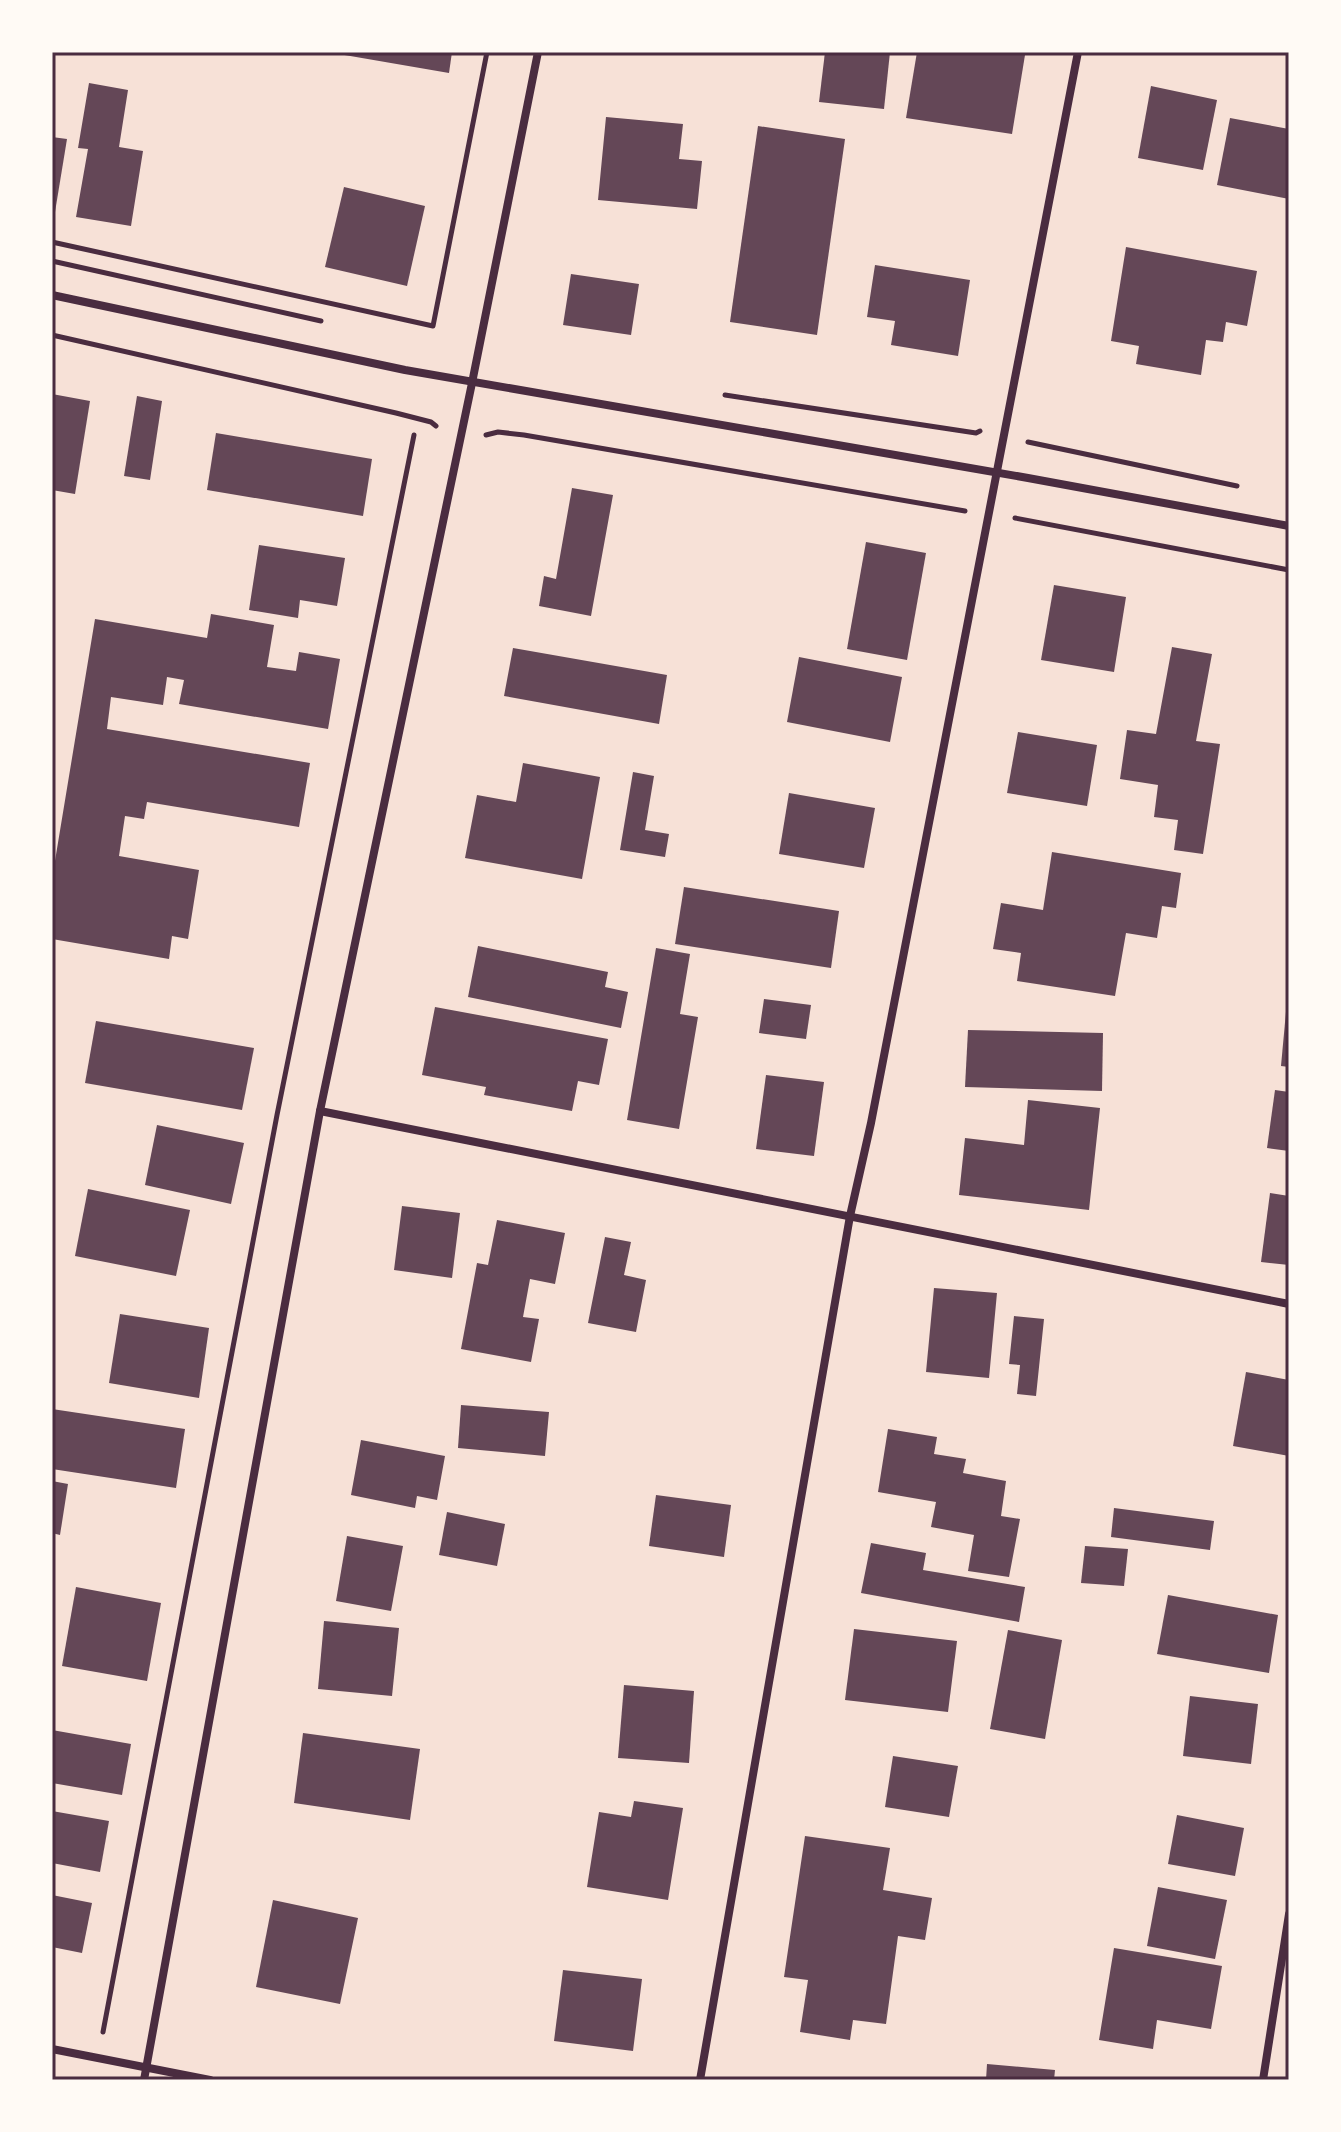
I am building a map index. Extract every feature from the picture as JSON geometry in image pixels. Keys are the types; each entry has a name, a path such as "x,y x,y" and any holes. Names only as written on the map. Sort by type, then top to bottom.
{"street":[{"path":"144,2080 320,1111 538,52"},
{"path":"700,2080 850,1216 871,1123 1078,52"},
{"path":"52,295 472,383 1289,526"},
{"path":"320,1111 1289,1304"},
{"path":"1263,2080 1289,1914"},
{"path":"52,2049 210,2080"}],"path":[{"path":"52,242 433,326 487,52"},
{"path":"52,261 332,324"},
{"path":"52,335 431,422 459,444 498,432 524,435 963,510 984,532 1008,519 1021,518 1289,570"},
{"path":"710,393 976,433 1006,418 1024,440 1035,445 1244,487"},
{"path":"109,2001 277,1115 414,435"}],"building":[{"path":"327,52 452,52 449,73"},
{"path":"825,52 890,52 884,109 819,102"},
{"path":"917,52 1008,52 1025,55 1012,134 906,118"},
{"path":"89,83 128,90 119,147 143,151 131,226 76,217 88,149 78,148"},
{"path":"1151,86 1217,100 1203,170 1138,158"},
{"path":"606,117 683,124 679,159 702,161 697,209 598,200"},
{"path":"1230,118 1289,129 1289,199 1217,185"},
{"path":"758,126 845,139 817,335 730,322"},
{"path":"52,137 67,139 55,212 52,212"},
{"path":"344,187 425,206 407,286 325,267"},
{"path":"1126,247 1257,271 1247,326 1226,322 1223,342 1206,340 1201,375 1136,364 1139,346 1111,341"},
{"path":"875,265 970,280 958,356 891,345 895,321 867,317"},
{"path":"571,274 639,284 631,335 563,325"},
{"path":"52,394 90,401 75,494 52,490"},
{"path":"137,396 162,401 150,480 124,476"},
{"path":"216,433 372,459 363,516 207,490"},
{"path":"572,488 613,495 591,616 539,606 544,576 556,579"},
{"path":"866,542 926,553 907,660 847,649"},
{"path":"259,545 345,558 337,606 300,600 298,618 249,610"},
{"path":"1054,585 1126,597 1114,672 1041,660"},
{"path":"211,614 274,625 267,667 296,671 299,652 340,659 328,729 179,704 184,680 167,677 163,705 111,697 107,729 310,763 299,827 147,802 144,819 125,816 119,856 199,870 188,939 172,936 169,959 52,939 52,879 95,619 207,638"},
{"path":"1172,647 1212,654 1196,741 1220,744 1203,854 1174,850 1178,820 1154,817 1158,785 1120,779 1127,730 1156,734"},
{"path":"513,648 667,675 659,724 504,696"},
{"path":"799,657 902,677 890,742 787,722"},
{"path":"1018,732 1097,745 1087,806 1007,793"},
{"path":"523,763 600,777 582,879 465,858 477,795 516,802"},
{"path":"633,772 654,776 645,830 669,834 665,857 620,850"},
{"path":"789,793 875,808 864,868 779,854"},
{"path":"1052,852 1181,873 1176,908 1162,906 1157,938 1126,933 1115,996 1017,981 1021,953 993,949 1001,903 1043,910"},
{"path":"684,887 839,911 831,968 675,944"},
{"path":"478,946 608,972 605,987 628,992 621,1028 468,997"},
{"path":"656,948 690,954 680,1014 698,1017 679,1129 627,1120"},
{"path":"764,999 811,1005 806,1039 759,1033"},
{"path":"1289,1001 1289,1067 1281,1066"},
{"path":"435,1007 608,1039 599,1085 578,1081 572,1111 484,1095 486,1087 422,1075"},
{"path":"96,1021 254,1048 242,1110 85,1083"},
{"path":"968,1030 1103,1033 1102,1091 965,1087"},
{"path":"766,1075 824,1082 814,1156 756,1149"},
{"path":"1275,1090 1289,1092 1289,1151 1267,1148"},
{"path":"1028,1100 1100,1108 1089,1210 959,1195 965,1138 1024,1145"},
{"path":"157,1125 244,1143 231,1204 145,1185"},
{"path":"88,1189 190,1210 176,1276 75,1256"},
{"path":"1270,1193 1289,1196 1289,1265 1261,1262"},
{"path":"402,1206 460,1213 452,1278 394,1270"},
{"path":"497,1220 565,1233 555,1284 530,1279 523,1317 539,1319 531,1362 461,1349 477,1263 488,1265"},
{"path":"605,1237 631,1242 624,1275 646,1280 636,1332 588,1323"},
{"path":"934,1288 997,1293 989,1378 926,1372"},
{"path":"120,1314 209,1328 199,1398 109,1383"},
{"path":"1014,1316 1044,1319 1036,1396 1017,1394 1020,1365 1009,1364"},
{"path":"1246,1372 1289,1380 1289,1456 1233,1446"},
{"path":"461,1405 549,1412 545,1456 458,1448"},
{"path":"52,1409 185,1429 176,1488 52,1469"},
{"path":"888,1429 937,1437 934,1454 966,1459 963,1473 1006,1481 1001,1516 1020,1519 1009,1577 968,1571 974,1535 931,1527 936,1502 878,1492"},
{"path":"361,1440 445,1456 437,1500 417,1496 415,1508 351,1495"},
{"path":"52,1481 68,1484 60,1535 52,1533"},
{"path":"656,1495 731,1505 724,1557 649,1546"},
{"path":"1114,1508 1214,1521 1210,1550 1111,1537"},
{"path":"447,1512 505,1524 497,1566 439,1555"},
{"path":"347,1536 403,1546 391,1611 336,1601"},
{"path":"871,1543 926,1553 923,1570 1025,1587 1019,1622 861,1593"},
{"path":"1085,1546 1128,1549 1124,1586 1081,1583"},
{"path":"76,1587 161,1603 147,1681 62,1666"},
{"path":"1168,1595 1278,1615 1269,1673 1157,1654"},
{"path":"324,1621 399,1628 392,1696 318,1689"},
{"path":"854,1629 957,1641 948,1712 845,1700"},
{"path":"1008,1630 1062,1640 1045,1739 990,1729"},
{"path":"624,1685 694,1691 689,1763 618,1758"},
{"path":"1190,1696 1258,1704 1251,1764 1183,1756"},
{"path":"52,1730 131,1744 122,1795 52,1783"},
{"path":"303,1733 420,1749 410,1820 294,1803"},
{"path":"893,1756 958,1766 949,1817 885,1807"},
{"path":"634,1801 683,1808 668,1900 587,1887 599,1812 631,1817"},
{"path":"52,1811 109,1821 100,1872 52,1863"},
{"path":"1177,1815 1244,1828 1235,1876 1168,1864"},
{"path":"805,1836 890,1848 883,1890 932,1898 925,1940 898,1936 886,2024 853,2020 850,2040 800,2032 808,1980 784,1977"},
{"path":"1158,1887 1227,1900 1215,1959 1147,1946"},
{"path":"52,1895 92,1903 82,1953 52,1947"},
{"path":"273,1900 358,1918 340,2004 256,1987"},
{"path":"1114,1948 1222,1966 1211,2029 1157,2020 1153,2049 1099,2040"},
{"path":"563,1970 642,1979 633,2051 554,2041"},
{"path":"987,2064 1055,2070 1054,2080 986,2080"}]}
